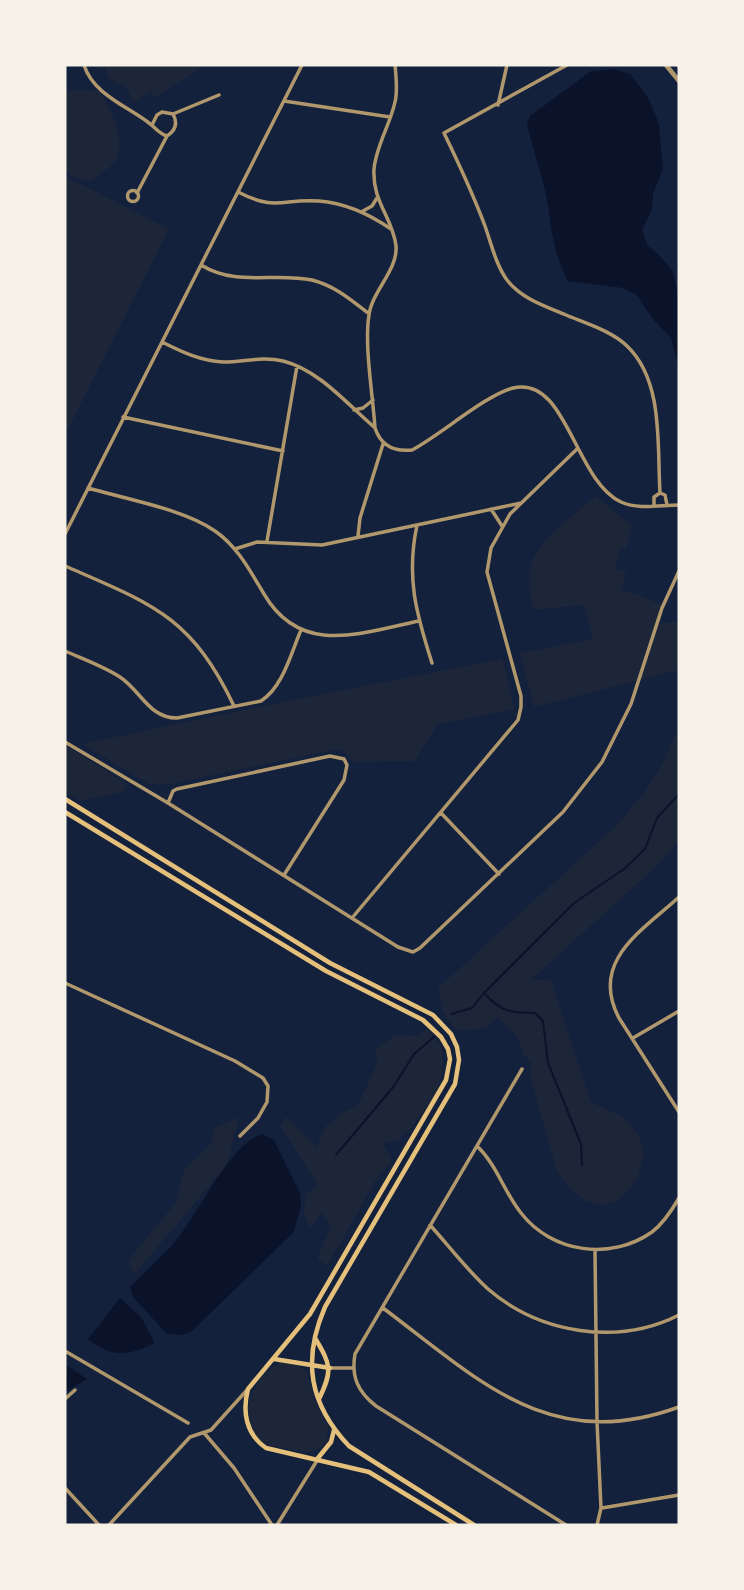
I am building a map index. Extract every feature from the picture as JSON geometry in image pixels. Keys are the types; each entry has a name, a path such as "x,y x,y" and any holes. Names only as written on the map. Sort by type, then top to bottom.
{"main road":[{"path":"65,799 330,963 433,1015 451,1034 459,1060 455,1084 324,1307 314,1337 310,1366 319,1399 334,1430 364,1458 474,1525"},
{"path":"65,811 326,971 423,1020 433,1027 448,1049 450,1059 446,1080 310,1314 248,1389 245,1414 249,1429 256,1440 266,1448 369,1472 456,1525"},
{"path":"314,1337 330,1368 319,1399"},
{"path":"274,1359 330,1368"},
{"path":"318,1459 331,1442 334,1430"}],"street":[{"path":"84,65 93,82 152,125 158,133 167,136"},
{"path":"65,534 302,65"},
{"path":"375,428 369,314 375,294 390,268 396,249 377,198 374,166 397,87 395,65"},
{"path":"498,105 507,65"},
{"path":"567,65 444,133 467,181 507,280 537,303 587,324 627,346 646,373 651,382 655,404 660,493"},
{"path":"666,65 679,81"},
{"path":"672,73 679,72"},
{"path":"152,125 153,119 162,112 173,114 219,95"},
{"path":"284,102 390,117"},
{"path":"137,193 176,124 173,114"},
{"path":"238,192 268,204 321,201 361,211 391,230"},
{"path":"361,211 372,206 377,198"},
{"path":"201,265 219,274 264,279 294,278 326,284 344,293 369,314"},
{"path":"162,342 189,356 210,361 256,358 297,366 323,383 375,428 383,443 391,449 403,451 412,450 501,393 523,387 543,393 551,399 602,489 614,498 638,507 679,505"},
{"path":"267,541 297,366"},
{"path":"354,410 363,408 373,400"},
{"path":"123,417 283,451"},
{"path":"358,536 360,518 383,443"},
{"path":"352,918 518,720 521,696 487,572 491,548 502,526 521,503 577,449"},
{"path":"88,488 187,517 216,532 235,549 276,612 301,630 317,635 342,636 419,621"},
{"path":"660,493 666,497 667,505"},
{"path":"654,506 654,497 660,493"},
{"path":"235,549 267,541 322,544 521,503"},
{"path":"491,509 502,526"},
{"path":"417,525 412,549 411,575 419,621 432,663"},
{"path":"65,566 132,595 180,626 202,649 220,675 234,706"},
{"path":"65,742 398,947 413,952 564,812 602,762 631,704 662,608 679,571"},
{"path":"65,651 123,679 156,714 166,718 261,701 276,687 301,630"},
{"path":"168,803 173,791 177,789 330,756 344,759 347,765 344,780 284,876"},
{"path":"441,813 499,874"},
{"path":"679,897 624,947 614,961 610,976 611,1005 679,1112"},
{"path":"65,984 234,1061 263,1078 268,1086 267,1102 258,1118 240,1136"},
{"path":"632,1038 679,1011"},
{"path":"522,1069 355,1354 352,1368 364,1396 376,1406 566,1525"},
{"path":"477,1145 490,1159 520,1212 534,1227 565,1245 596,1250 615,1248 654,1231 669,1215 679,1198"},
{"path":"430,1225 487,1288 529,1315 554,1325 596,1333 649,1327 679,1315"},
{"path":"596,1250 597,1422 601,1508 597,1525"},
{"path":"383,1308 510,1400 540,1412 569,1420 597,1422 635,1419 679,1408"},
{"path":"65,1351 188,1423"},
{"path":"330,1368 352,1368"},
{"path":"109,1525 190,1437 204,1434 248,1389"},
{"path":"65,1399 75,1390"},
{"path":"204,1434 234,1468 274,1525 318,1459"},
{"path":"65,1488 99,1525"},
{"path":"601,1508 679,1495"}],"shaded area":[{"path":"94,65 206,65 155,98 151,91 134,103 127,88 110,79 104,67 99,69"},
{"path":"613,69 630,74 649,99 659,124 663,169 653,194 652,209 642,230 648,246 673,271 679,301 679,368 671,338 652,318 637,295 623,288 568,281 556,249 546,195 527,125 530,116 591,71"},
{"path":"65,91 100,91 119,137 118,156 113,164 91,181 73,177 65,171"},
{"path":"65,176 169,229 65,435"},
{"path":"596,496 632,526 626,549 620,548 615,569 626,572 621,591 663,605 657,624 679,621 679,670 534,707 520,653 593,639 584,605 533,610 529,582 531,565 549,537"},
{"path":"502,659 515,709 438,724 415,761 353,762 340,749 169,784 149,784 82,744 262,706"},
{"path":"679,726 679,840 660,863 531,980 551,980 591,1102 623,1117 639,1135 644,1155 638,1176 627,1192 616,1201 602,1205 586,1201 572,1191 557,1172 531,1079 531,1063 524,1055 517,1036 497,1017 486,1028 456,1031 443,1012 438,988 617,825 645,791 664,761"},
{"path":"65,745 127,784 123,792 80,801 65,792"},
{"path":"427,1028 442,1047 443,1070 436,1093 410,1130 398,1140 383,1144 392,1160 376,1180 327,1266 317,1259 331,1226 322,1213 310,1228 304,1215 305,1194 318,1185 280,1126 286,1117 316,1147 326,1126 340,1114 358,1105 377,1063 376,1049 395,1035 419,1036"},
{"path":"239,1117 227,1165 134,1275 128,1261 176,1202 184,1170 211,1144 215,1128"},
{"path":"262,1134 274,1140 300,1193 301,1205 294,1232 191,1332 167,1334 133,1297 130,1287 183,1232 225,1166 237,1152"},
{"path":"120,1298 141,1317 155,1343 137,1351 120,1353 105,1349 88,1339"},
{"path":"283,1361 292,1362 306,1370 316,1403 328,1427 327,1442 316,1451 277,1447 261,1441 252,1431 248,1420 251,1396 264,1375"},
{"path":"65,1364 87,1379 65,1392"}],"waterway":[{"path":"451,1014 472,1008 574,903 624,869 645,849 657,818 679,794"},
{"path":"485,994 502,1008 513,1012 535,1013 543,1021 548,1063 581,1144 582,1165"},
{"path":"336,1155 394,1086 414,1054 435,1036"}]}
